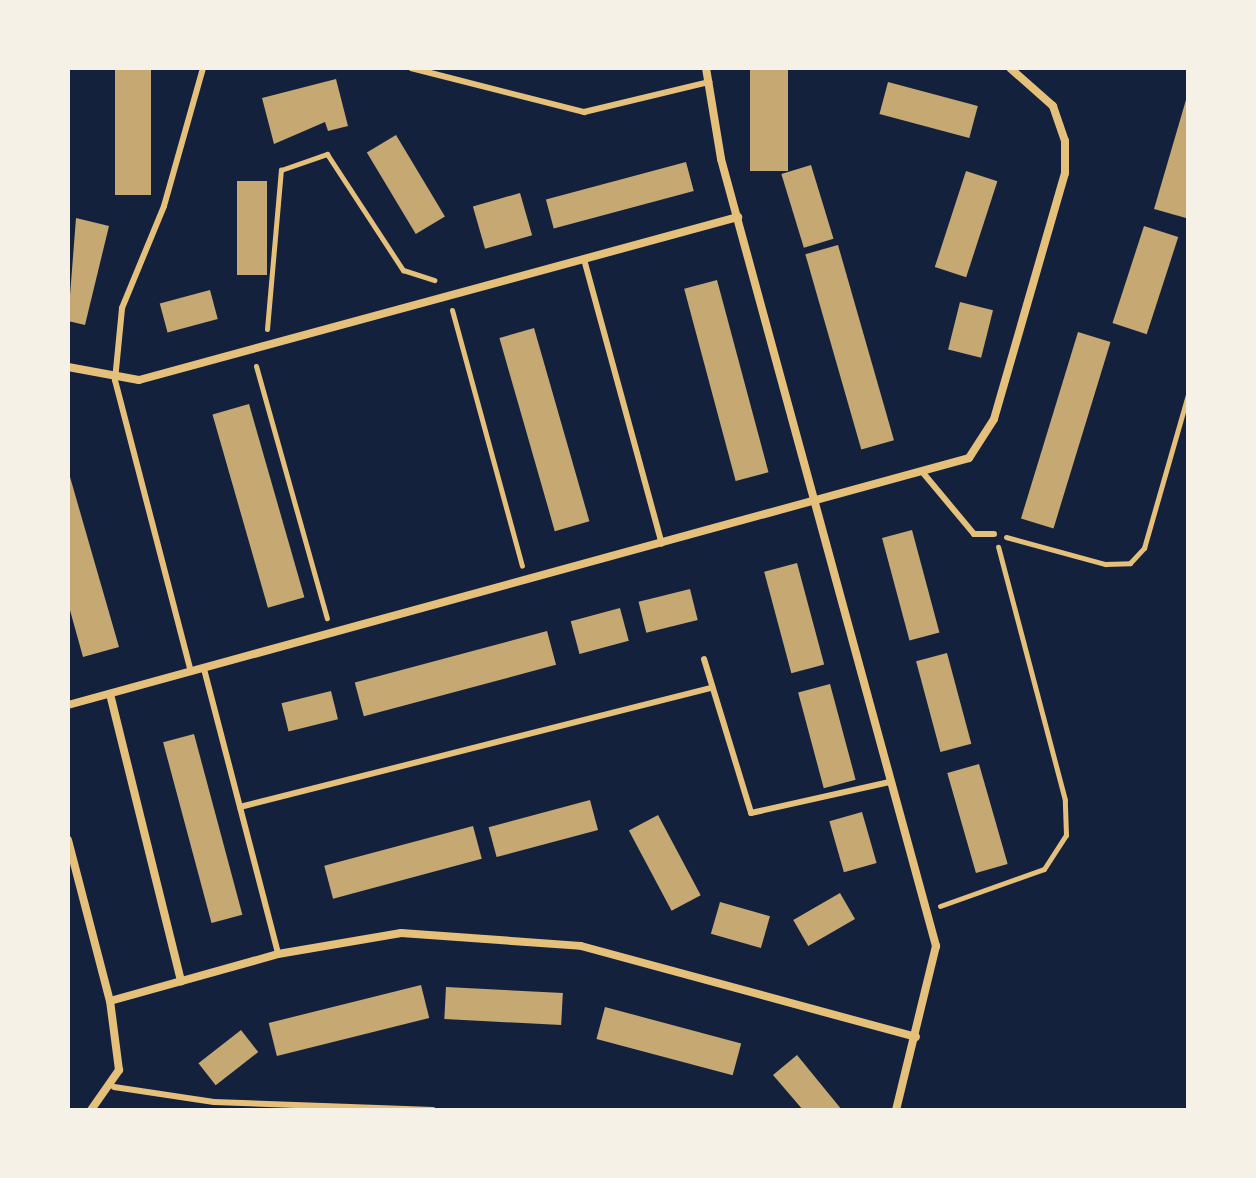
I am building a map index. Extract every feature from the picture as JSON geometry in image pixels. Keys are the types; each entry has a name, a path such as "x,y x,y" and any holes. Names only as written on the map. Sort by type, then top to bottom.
{"street":[{"path":"706,68 738,217 926,911 936,961 896,1110"},
{"path":"68,705 924,474 969,458 988,436 1065,173 1065,141 1053,106 1010,68"},
{"path":"68,367 115,380 252,351 585,263 738,217"},
{"path":"110,694 181,981"},
{"path":"68,840 110,1001 119,1070 114,1087 91,1110"},
{"path":"110,1001 278,954 401,933 499,935 581,946 916,1037"}],"lane":[{"path":"191,672 115,380 122,308 164,206 203,68"},
{"path":"411,68 584,112 709,82"},
{"path":"585,263 662,544"},
{"path":"924,474 974,534 994,534"},
{"path":"704,659 751,813 890,782"},
{"path":"204,669 278,954"},
{"path":"240,807 712,688"},
{"path":"114,1087 256,1106 433,1110"}],"path":[{"path":"332,634 252,351 271,323 281,170 327,154 403,270 439,280 449,300 526,581"},
{"path":"994,534 1105,564 1130,563 1144,548 1188,395"},
{"path":"926,911 1044,869 1066,835 1065,800 994,534"}],"building":[{"path":"115,68 151,68 151,195 115,195"},
{"path":"750,68 788,68 788,171 750,171"},
{"path":"336,79 348,126 328,131 325,122 274,144 262,98"},
{"path":"888,82 978,106 969,138 879,114"},
{"path":"1188,93 1188,210 1186,218 1154,209"},
{"path":"396,135 445,216 416,234 367,153"},
{"path":"686,162 694,191 554,229 546,200"},
{"path":"811,165 834,239 804,248 781,174"},
{"path":"966,171 997,181 966,277 935,267"},
{"path":"237,181 267,181 267,275 237,275"},
{"path":"520,193 532,235 485,249 473,207"},
{"path":"76,218 109,226 85,325 68,321"},
{"path":"1144,226 1178,237 1147,334 1112,323"},
{"path":"838,245 894,440 861,450 805,254"},
{"path":"717,280 769,472 736,481 684,289"},
{"path":"210,290 218,319 168,332 160,303"},
{"path":"960,302 993,310 981,358 948,350"},
{"path":"534,328 589,521 555,531 499,338"},
{"path":"1078,332 1111,342 1054,528 1021,518"},
{"path":"249,404 304,597 268,608 212,414"},
{"path":"68,470 119,647 83,657 68,603"},
{"path":"912,530 939,632 909,640 882,538"},
{"path":"797,563 824,664 791,673 764,572"},
{"path":"690,589 698,620 646,633 639,602"},
{"path":"620,608 629,641 580,654 571,621"},
{"path":"547,631 556,665 364,716 355,683"},
{"path":"947,653 971,744 940,752 916,661"},
{"path":"830,684 856,780 824,788 798,693"},
{"path":"331,691 338,719 289,731 282,703"},
{"path":"194,734 242,915 211,923 163,742"},
{"path":"979,764 1008,864 976,873 947,773"},
{"path":"590,800 598,830 497,857 489,827"},
{"path":"862,812 877,863 844,872 829,821"},
{"path":"658,815 701,895 672,911 629,830"},
{"path":"473,826 482,859 333,899 324,866"},
{"path":"840,893 855,919 808,946 793,920"},
{"path":"720,902 770,916 761,948 711,934"},
{"path":"421,985 429,1018 277,1056 269,1023"},
{"path":"446,987 563,993 561,1025 444,1019"},
{"path":"605,1007 741,1043 733,1075 596,1039"},
{"path":"241,1030 258,1052 216,1085 198,1063"},
{"path":"797,1055 842,1110 803,1110 773,1075"}]}
